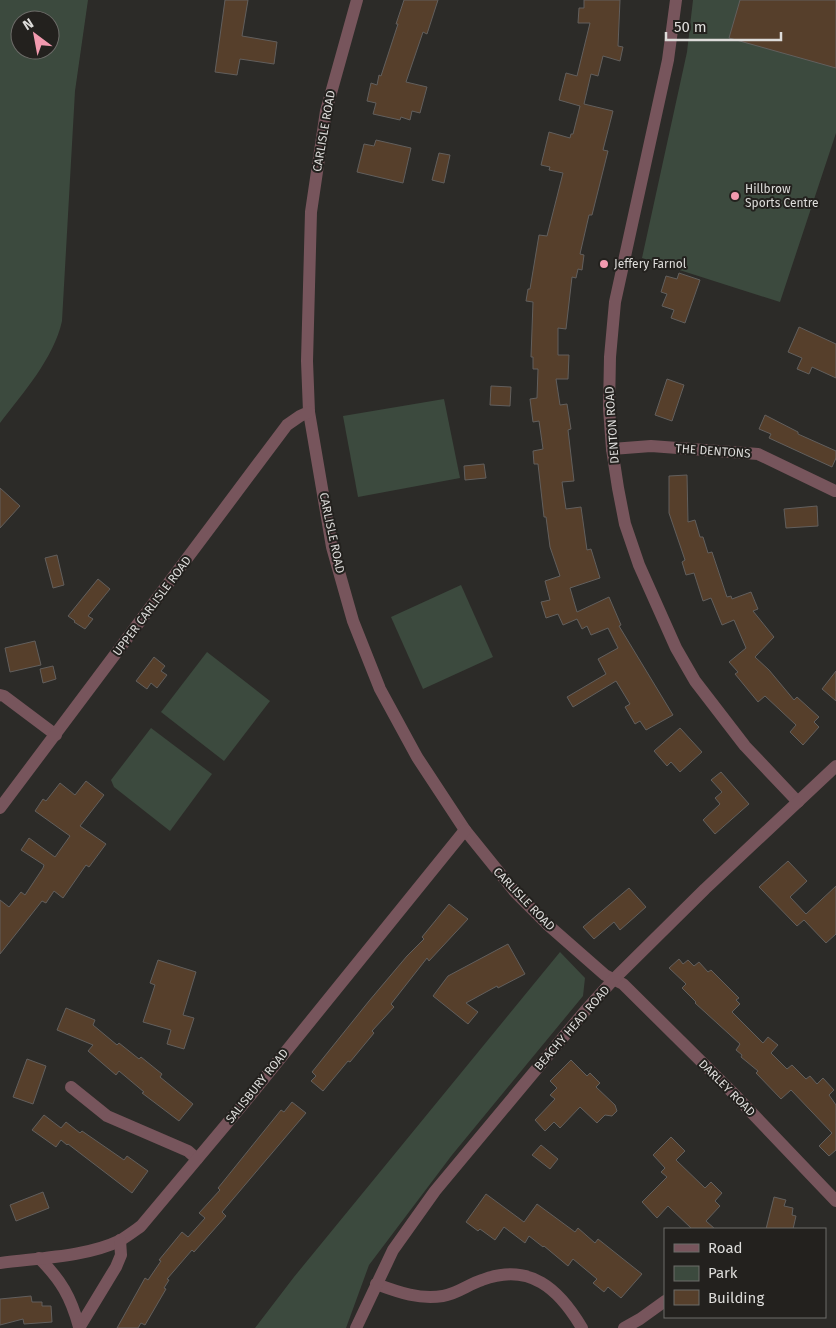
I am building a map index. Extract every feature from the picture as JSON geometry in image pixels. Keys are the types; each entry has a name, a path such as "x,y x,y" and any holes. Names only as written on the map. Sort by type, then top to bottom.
{"street":[{"name":"CARLISLE ROAD","path":"357,0 326,111 311,212 307,361 309,412 332,547 353,621 380,689 418,757 465,830 514,892 548,925 613,980"},
{"name":"DENTON ROAD","path":"676,0 668,60 615,302 610,357 609,408 612,449 625,524 656,604 676,648 695,681 744,746 798,802"},
{"name":"UPPER CARLISLE ROAD","path":"0,808 287,425 309,412"},
{"name":"THE DENTONS","path":"612,449 651,446 758,454 836,494"},
{"path":"0,695 4,696 56,735"},
{"name":"BEACHY HEAD ROAD","path":"356,1328 393,1250 435,1191 613,980 836,766"},
{"name":"SALISBURY ROAD","path":"0,1263 86,1252 103,1248 120,1240 141,1226 245,1102 465,830"},
{"name":"DARLEY ROAD","path":"613,980 623,984 836,1201"},
{"path":"71,1087 107,1116 188,1152 197,1159"},
{"path":"79,1328 116,1267 121,1255 120,1240"},
{"path":"39,1258 63,1286 73,1304 79,1328"},
{"path":"376,1284 417,1297 432,1297 457,1292 476,1282 504,1274 529,1276 558,1294 570,1307 582,1328"},
{"path":"624,1328 664,1303"}],"green space":[{"path":"0,0 88,0 75,91 62,321 58,335 45,362 0,423"},
{"name":"Hillbrow Sports Centre","path":"693,0 836,0 836,133 780,302 642,258 687,52"},
{"path":"444,399 460,478 358,497 343,416"},
{"path":"461,585 493,657 423,689 391,617"},
{"path":"207,652 270,701 224,761 161,712"},
{"path":"151,728 212,774 170,831 114,787 111,780"},
{"path":"560,952 585,978 583,996 452,1155 369,1265 346,1328 255,1328 294,1277"}],"building":[{"path":"225,0 248,0 242,36 277,42 274,64 240,59 237,75 215,72"},
{"path":"404,0 438,0 427,34 423,32 406,82 427,87 420,113 412,111 410,120 401,117 400,120 373,114 376,103 367,101 371,83 377,85 379,75 381,76"},
{"path":"584,0 620,0 618,46 623,47 620,61 603,56 598,76 591,74 584,104 613,111 603,150 608,151 592,215 589,215 580,254 584,255 582,270 578,269 576,278 572,277 566,329 558,328 558,355 569,355 568,379 556,379 560,405 567,404 571,429 568,430 574,481 562,482 566,509 581,507 587,550 591,549 600,578 570,588 577,612 609,597 621,625 619,626 673,715 646,730 640,721 635,724 625,707 630,704 616,681 573,707 567,697 606,674 598,659 618,648 608,628 591,635 587,626 582,629 577,619 563,625 558,614 546,618 541,602 550,600 545,581 560,576 550,547 546,517 544,517 538,464 534,464 533,451 543,449 539,421 533,422 530,399 537,398 538,369 533,369 533,357 531,357 533,302 526,301 528,289 530,289 539,235 547,236 563,173 549,170 550,167 541,165 549,132 570,138 571,134 573,134 580,106 559,100 566,73 577,76 590,23 578,23 579,8 584,8"},
{"path":"740,0 836,0 836,68 729,38"},
{"path":"376,140 411,148 403,183 357,172 364,144 374,146"},
{"path":"439,153 450,155 444,183 432,180"},
{"path":"679,273 700,280 685,323 671,318 674,310 662,306 667,294 661,292 666,276 677,279"},
{"path":"799,327 836,344 836,378 812,367 809,374 797,369 802,358 788,352"},
{"path":"667,379 684,385 672,421 655,415"},
{"path":"491,386 511,387 510,406 490,405"},
{"path":"765,415 798,432 798,434 836,451 836,458 832,467 769,438 771,434 759,429"},
{"path":"484,464 486,478 465,480 464,466"},
{"path":"687,475 688,522 695,520 700,537 703,537 708,553 712,552 727,597 731,596 732,599 751,592 758,609 753,611 774,637 755,657 769,670 794,700 797,697 819,717 814,722 819,727 803,745 790,732 796,725 765,696 758,702 735,674 738,672 729,662 746,648 734,620 722,625 711,598 703,601 694,573 686,575 682,562 685,560 669,513 669,476"},
{"path":"0,488 20,506 0,528"},
{"path":"817,506 818,526 786,528 784,509"},
{"path":"57,555 64,585 53,588 45,558"},
{"path":"98,579 110,589 88,616 93,619 85,629 68,616"},
{"path":"35,641 41,665 10,672 5,648"},
{"path":"154,657 165,666 161,671 167,675 157,688 151,683 147,689 136,681"},
{"path":"53,666 56,679 43,683 40,669"},
{"path":"836,671 836,701 822,689"},
{"path":"680,728 702,752 680,772 671,762 667,766 654,751"},
{"path":"721,772 749,804 715,834 703,820 720,804 715,798 722,792 711,780"},
{"path":"86,781 104,795 80,826 106,844 89,867 86,865 63,898 54,891 46,903 42,901 0,954 0,900 9,907 21,892 25,895 44,865 21,850 29,838 55,857 70,836 35,811 43,799 46,801 60,783 75,795"},
{"path":"788,861 807,881 790,897 806,914 836,886 836,934 826,943 804,920 797,926 759,887"},
{"path":"629,888 646,907 620,930 614,922 594,939 583,927"},
{"path":"449,904 468,919 429,961 427,958 391,1004 394,1007 372,1031 374,1033 323,1091 311,1081 316,1076 312,1072 369,1001 424,939 422,937"},
{"path":"508,944 525,974 498,988 497,986 466,1003 478,1012 468,1024 433,996 448,976"},
{"path":"679,959 683,964 688,960 694,966 699,962 708,972 711,970 739,998 736,1000 740,1004 732,1012 763,1043 768,1037 778,1045 771,1053 787,1069 792,1065 806,1079 810,1076 817,1084 823,1078 834,1090 829,1095 836,1105 836,1150 829,1156 819,1146 832,1133 791,1090 781,1099 756,1073 758,1071 741,1057 742,1055 736,1050 740,1044 695,1003 682,988 686,984 669,968"},
{"path":"158,960 196,972 183,1015 194,1018 184,1049 167,1044 171,1030 143,1022 155,985 150,983"},
{"path":"66,1008 95,1020 93,1025 117,1045 119,1043 139,1059 141,1057 162,1074 160,1077 193,1104 179,1121 142,1093 144,1092 119,1071 116,1075 88,1051 93,1045 57,1030"},
{"path":"27,1059 46,1066 33,1104 13,1097"},
{"path":"571,1060 587,1076 590,1073 600,1083 596,1087 615,1105 617,1111 612,1116 605,1115 597,1123 580,1107 560,1128 554,1122 545,1131 535,1120 555,1099 550,1095 557,1088 550,1081"},
{"path":"292,1102 306,1113 222,1212 226,1216 194,1252 192,1250 167,1279 169,1280 164,1288 166,1289 145,1325 141,1323 138,1328 117,1328 145,1278 148,1280 161,1261 159,1260 182,1232 188,1237 205,1218 199,1213 220,1190 218,1188 281,1110 284,1112"},
{"path":"44,1115 61,1128 66,1122 80,1133 82,1131 124,1160 127,1156 148,1171 132,1193 68,1144 61,1140 56,1147 32,1130"},
{"path":"671,1137 685,1151 676,1160 705,1188 711,1182 722,1193 715,1201 720,1206 706,1221 714,1228 691,1228 668,1206 657,1218 642,1202 667,1177 661,1172 665,1168 653,1155"},
{"path":"541,1145 558,1159 550,1169 532,1155"},
{"path":"43,1192 49,1208 16,1221 10,1205"},
{"path":"486,1194 524,1222 537,1204 575,1232 578,1228 595,1243 598,1239 642,1274 621,1298 608,1287 604,1292 593,1283 597,1279 573,1259 568,1266 529,1236 525,1243 504,1227 495,1240 466,1222"},
{"path":"774,1197 786,1200 784,1206 793,1208 792,1215 796,1216 793,1228 766,1228"},
{"path":"31,1296 32,1302 42,1302 42,1306 51,1306 52,1322 24,1324 23,1319 0,1325 0,1299"}],"place":[{"name":"Hillbrow Sports Centre","path":"735,196"},
{"name":"Jeffery Farnol","path":"604,264"}]}
